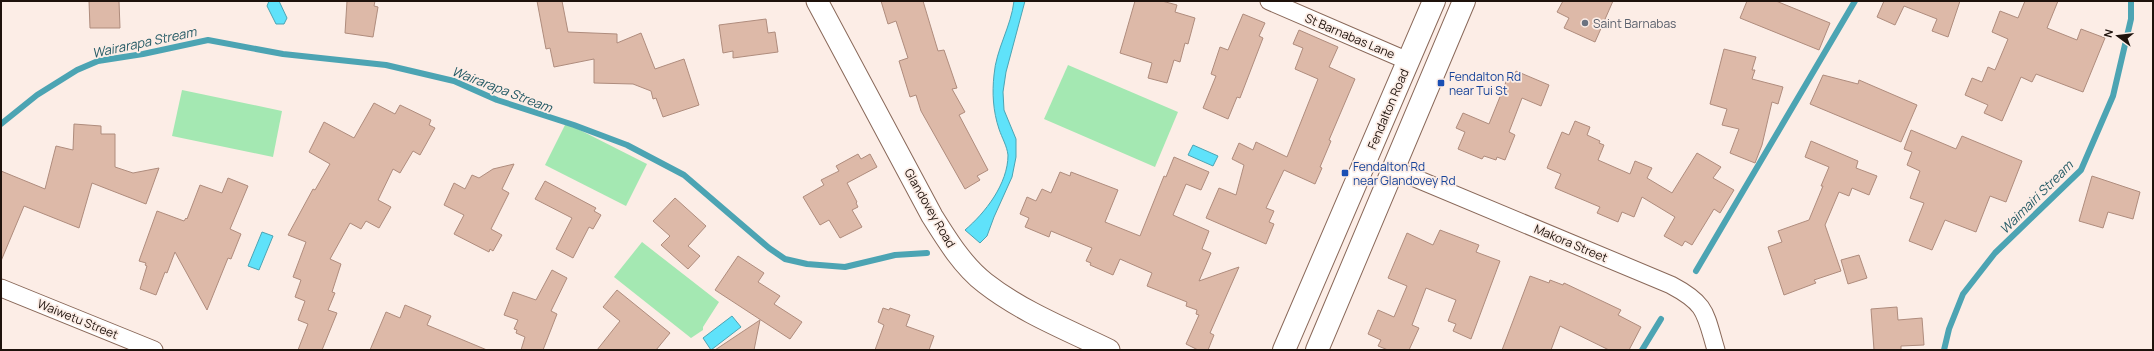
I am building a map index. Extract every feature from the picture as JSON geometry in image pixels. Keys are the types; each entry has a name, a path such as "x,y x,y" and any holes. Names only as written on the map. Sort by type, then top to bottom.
{"main road":[{"name":"Fendalton Road","path":"1284,350 1434,1"},
{"path":"1317,350 1464,1"},
{"path":"1305,301 1333,314"}],"street":[{"name":"Glandovey Road","path":"817,1 932,216 949,243 963,261 984,283 1008,299 1109,350"},
{"name":"St Barnabas Lane","path":"1269,1 1408,61"},
{"name":"Makora Street","path":"1393,170 1671,285 1690,295 1699,303 1716,350"},
{"name":"Waiwetu Street","path":"1,288 154,350"}],"green space":[{"path":"1068,65 1178,112 1155,167 1044,119"},
{"path":"182,90 282,111 273,157 172,136"},
{"path":"566,123 647,164 626,206 545,165"},
{"path":"642,242 719,302 703,327 703,330 691,338 614,277"}],"water":[{"path":"269,1 279,1 287,18 284,24 276,24 267,6"},
{"path":"1014,1 1025,1 1006,72 1003,92 1004,110 1016,139 1016,157 1012,177 987,236 980,243 965,230 973,223 994,197 1000,187 1007,166 1008,155 1006,145 995,116 993,88 995,65 1010,20"},
{"path":"1193,145 1218,156 1213,166 1188,155"},
{"path":"262,232 273,236 259,270 248,266"},
{"path":"732,316 741,327 711,350 703,338"}],"building":[{"path":"89,1 119,1 120,28 90,28"},
{"path":"347,1 375,1 374,6 378,7 373,37 345,33"},
{"path":"537,1 562,1 568,32 617,34 617,43 641,33 655,69 684,59 699,105 663,117 656,98 653,99 651,91 633,84 594,83 594,59 554,67 550,48 546,49"},
{"path":"881,1 923,1 938,51 944,50 957,88 952,89 965,112 959,115 988,170 977,176 980,180 965,189 921,111 916,95 910,97 899,61 908,58 896,21 888,24"},
{"path":"1135,1 1162,1 1177,5 1175,12 1195,18 1188,44 1185,43 1180,62 1174,60 1167,83 1148,78 1152,63 1120,53"},
{"name":"Saint Barnabas","path":"1563,1 1613,1 1595,42 1564,28 1569,18 1557,12"},
{"path":"1747,1 1776,1 1830,23 1819,50 1740,18"},
{"path":"1884,1 1960,1 1948,37 1932,31 1937,19 1904,6 1895,25 1877,17"},
{"path":"2025,1 2058,1 2047,28 2077,40 2081,29 2105,38 2083,92 2036,74 2032,82 2021,77 2002,121 1984,113 1988,105 1965,95 1972,78 1982,82 1988,67 1995,70 2008,39 1992,32 2000,11 2018,18"},
{"path":"1243,14 1265,23 1259,36 1263,38 1240,98 1237,97 1228,119 1203,108 1216,76 1211,74 1220,47 1228,50"},
{"path":"766,19 768,33 775,32 778,52 733,58 733,51 723,53 719,25"},
{"path":"1299,30 1338,47 1329,67 1355,79 1329,140 1331,141 1320,167 1322,168 1315,184 1284,170 1266,208 1274,211 1269,222 1274,224 1266,244 1206,218 1219,188 1236,195 1244,165 1232,159 1239,143 1253,150 1256,142 1287,157 1318,79 1295,69 1303,48 1293,44"},
{"path":"1724,49 1756,57 1752,70 1755,70 1752,79 1783,87 1778,104 1772,102 1762,145 1755,163 1730,153 1739,129 1722,125 1727,109 1710,104"},
{"path":"1516,71 1549,85 1541,106 1522,98 1509,132 1515,135 1505,160 1497,157 1496,160 1484,156 1482,159 1458,149 1465,132 1456,128 1463,113 1489,124 1508,77 1513,79"},
{"path":"1823,75 1858,84 1859,80 1917,105 1901,142 1810,104"},
{"path":"374,103 395,114 400,105 431,120 429,125 435,128 420,155 413,151 400,173 393,169 378,200 391,207 379,228 366,221 361,229 350,223 330,259 341,264 332,292 335,293 328,310 337,313 322,350 298,350 308,324 298,320 305,301 295,297 301,280 293,277 306,242 288,235 313,189 315,190 330,164 309,152 324,122 354,138"},
{"path":"1575,121 1590,127 1587,135 1600,141 1599,143 1604,145 1598,160 1630,174 1635,161 1652,168 1647,178 1672,193 1697,153 1721,167 1713,178 1734,190 1720,213 1714,209 1692,245 1685,241 1682,246 1664,236 1675,217 1642,197 1634,217 1622,212 1618,222 1597,213 1600,207 1555,188 1561,174 1547,168 1562,132 1569,135"},
{"path":"74,124 101,126 101,134 115,134 115,167 133,173 159,168 146,204 92,183 79,228 24,206 1,261 1,171 45,189 56,146 73,150"},
{"path":"1911,130 1956,149 1962,136 2022,161 2006,202 1990,196 1976,232 1945,220 1932,250 1909,241 1924,203 1910,198 1920,171 1907,165 1912,152 1904,149"},
{"path":"1811,141 1858,161 1856,168 1877,176 1869,195 1852,188 1849,196 1839,192 1825,225 1841,271 1814,280 1816,283 1784,295 1768,247 1782,242 1778,231 1809,220 1823,186 1821,186 1829,167 1805,157"},
{"path":"858,154 861,159 870,154 877,167 847,183 858,207 852,210 862,227 840,238 829,220 820,225 803,197 824,185 821,180 839,171 836,166"},
{"path":"1174,157 1209,172 1201,190 1186,184 1173,215 1209,231 1202,249 1211,253 1199,281 1239,267 1210,333 1214,335 1208,350 1198,350 1186,344 1199,315 1196,314 1197,310 1186,306 1187,302 1147,286 1152,273 1120,259 1113,275 1090,265 1091,263 1086,261 1092,248 1051,231 1049,237 1025,227 1029,218 1020,214 1027,197 1036,201 1042,189 1051,193 1060,172 1070,176 1071,172 1118,190 1105,222 1140,236 1164,176 1166,177"},
{"path":"514,164 502,189 509,193 491,229 502,235 493,251 490,249 489,252 454,234 464,215 444,205 454,183 465,189 472,175 479,178 493,169"},
{"path":"2092,176 2140,192 2133,219 2108,212 2103,228 2079,221"},
{"path":"228,178 248,186 230,229 241,234 231,259 228,258 207,310 175,252 156,295 140,289 147,266 145,265 146,263 139,261 157,211 184,221 186,218 187,219 200,185 222,193"},
{"path":"545,181 596,208 594,211 601,215 593,229 589,227 573,258 556,249 572,218 535,199"},
{"path":"675,198 706,226 688,246 700,256 688,269 661,245 670,236 653,221"},
{"path":"1440,230 1479,245 1476,252 1500,261 1471,339 1453,331 1456,324 1448,321 1456,300 1426,288 1412,325 1419,328 1409,350 1388,350 1378,346 1381,340 1368,334 1378,310 1394,317 1407,286 1388,278 1407,233 1433,245"},
{"path":"1859,255 1867,278 1848,284 1841,260"},
{"path":"738,256 764,273 758,282 780,296 774,304 802,322 790,339 715,290"},
{"path":"552,270 567,278 551,311 557,314 543,350 521,350 525,337 516,333 517,330 514,329 518,320 504,315 513,292 536,300"},
{"path":"1530,276 1549,283 1550,280 1563,285 1564,283 1621,310 1618,315 1641,327 1629,350 1609,350 1560,326 1551,350 1502,350"},
{"path":"617,290 670,333 656,350 597,350 620,321 603,307"},
{"path":"405,305 431,316 427,325 487,350 370,350 386,312 400,318"},
{"path":"1897,307 1898,320 1922,318 1924,345 1901,346 1901,350 1874,350 1871,309"},
{"path":"883,308 889,310 890,308 910,315 906,326 934,336 929,350 875,350 884,325 878,322"},
{"path":"760,320 754,350 715,350"}],"waterway":[{"path":"1696,271 1855,1"},
{"name":"Waimairi Stream","path":"1944,350 1949,329 1963,294 1995,253 2081,170 2113,96 2131,19 2131,1"},
{"name":"Wairarapa Stream","path":"1,124 37,95 77,70 98,61 143,54 208,40 283,54 386,65 454,81 497,100 574,125 627,145 684,175 769,248 785,259 807,264 845,267 895,255 927,253"},
{"path":"1642,350 1661,319"}],"place":[{"name":"Saint Barnabas","path":"1585,23"},
{"name":"Fendalton Rd near Tui St","path":"1441,83"},
{"name":"Fendalton Rd near Glandovey Rd","path":"1345,173"}]}
